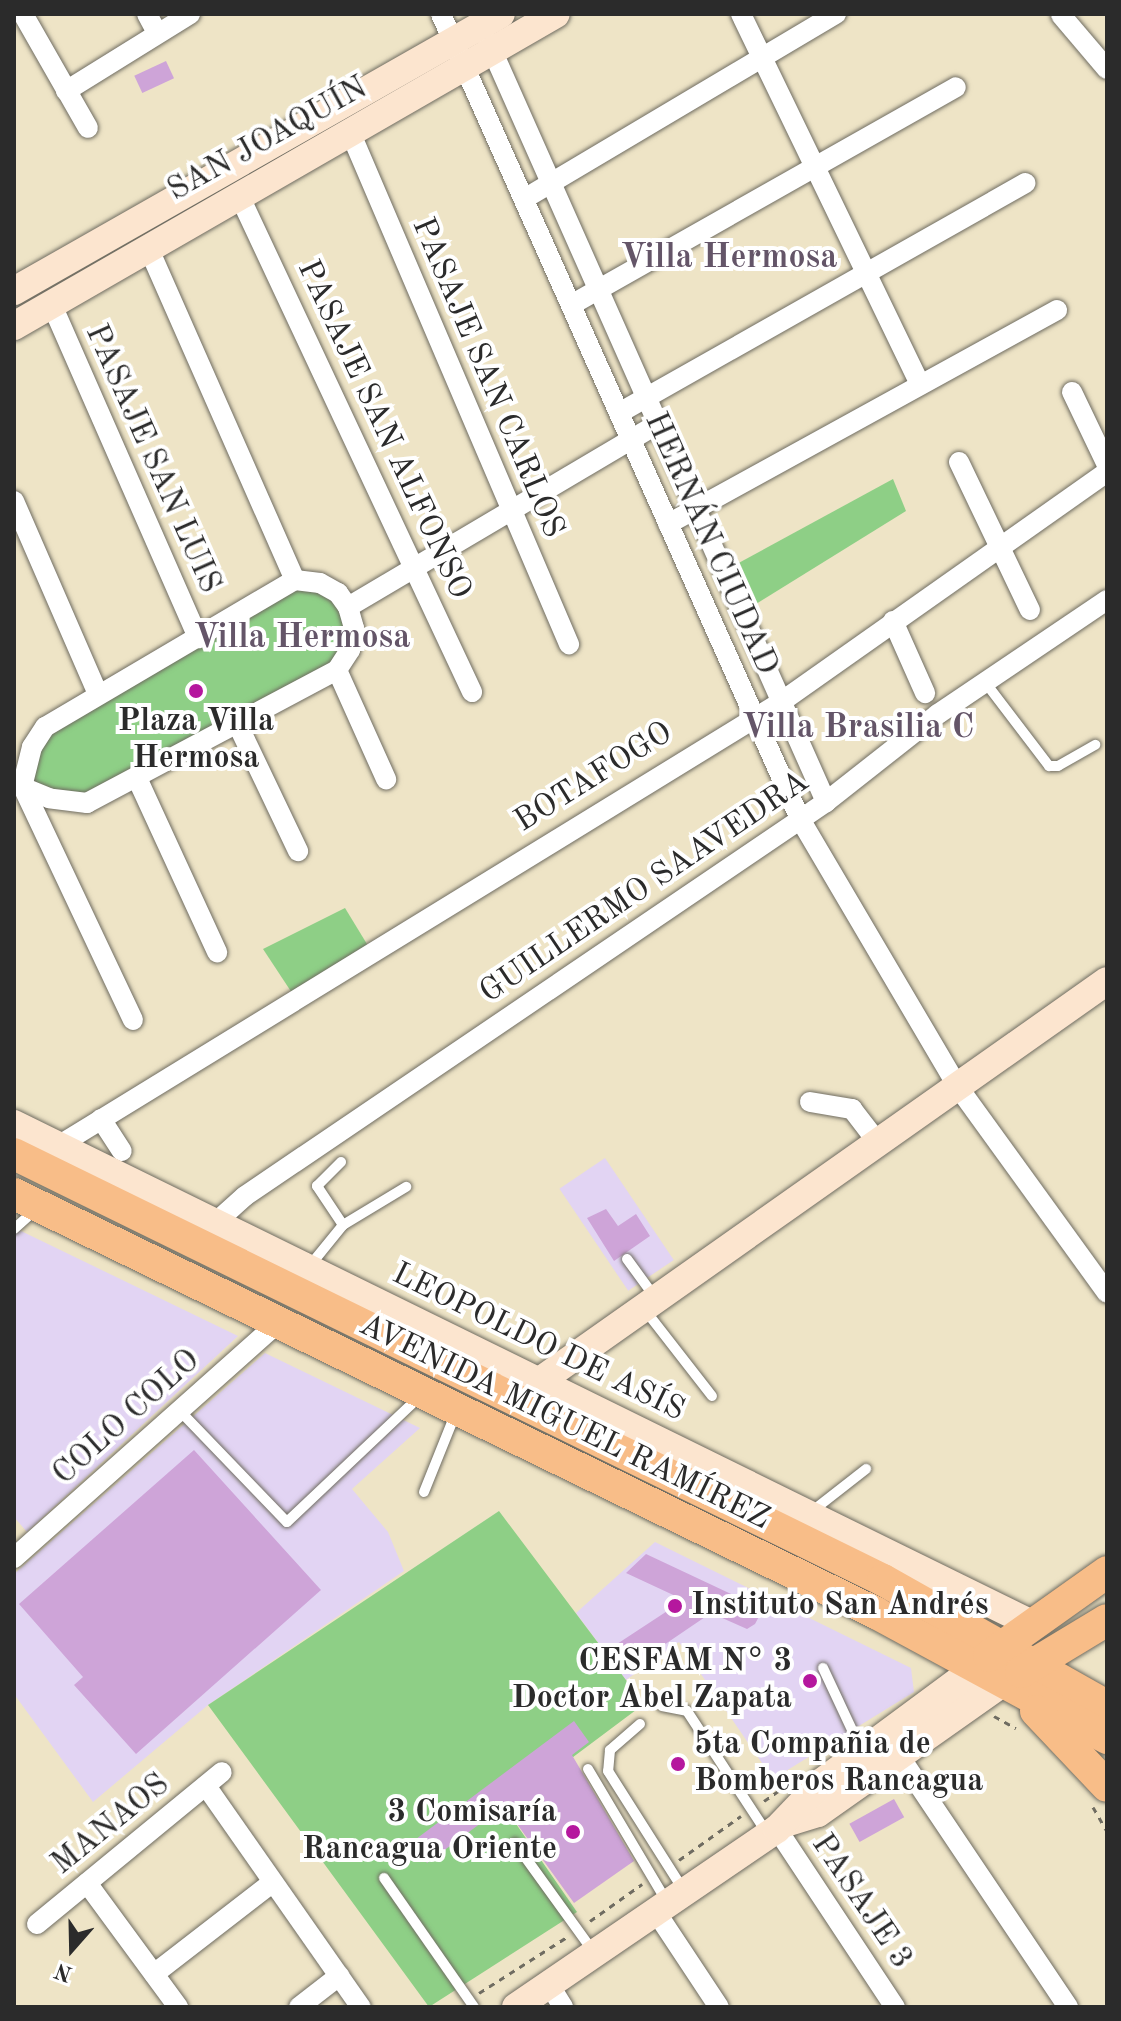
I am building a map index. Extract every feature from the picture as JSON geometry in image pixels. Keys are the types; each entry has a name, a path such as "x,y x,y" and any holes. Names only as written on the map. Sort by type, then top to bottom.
{"main road":[{"name":"AVENIDA MIGUEL RAMÍREZ","path":"14,1154 883,1580 995,1664 1107,1738"},
{"name":"AVENIDA MIGUEL RAMÍREZ","path":"27,1200 423,1393 995,1664 1036,1663 1107,1706"},
{"path":"279,1322 361,1343 402,1343"},
{"path":"1107,1572 1032,1624 995,1664 1107,1786"},
{"path":"1036,1663 1107,1620"}],"street":[{"path":"23,14 88,128"},
{"path":"147,14 157,33"},
{"path":"66,91 190,14"},
{"name":"HERNÁN CIUDAD","path":"441,14 800,819 958,1087 1107,1293"},
{"name":"SAN JOAQUÍN","path":"14,326 556,14"},
{"path":"741,14 919,382"},
{"path":"524,199 552,186 836,14"},
{"path":"1061,15 1107,69"},
{"name":"HERNÁN CIUDAD","path":"491,20 493,52 826,802"},
{"name":"SAN JOAQUÍN","path":"14,291 491,20"},
{"path":"571,305 956,87"},
{"name":"PASAJE SAN CARLOS","path":"351,134 569,644"},
{"path":"619,413 1025,183"},
{"name":"PASAJE SAN ALFONSO","path":"239,195 472,692"},
{"path":"148,247 295,580"},
{"name":"PASAJE SAN LUIS","path":"52,305 198,638"},
{"path":"668,524 697,511 919,382 1057,310"},
{"path":"1072,392 1107,465"},
{"path":"348,607 658,424"},
{"path":"959,462 1030,610"},
{"name":"BOTAFOGO","path":"58,1146 754,715 781,702 1107,472"},
{"path":"14,501 98,694"},
{"path":"17,783 87,803 137,778 337,670 350,650 354,628 348,607 338,593 320,583 295,580 45,727 32,747 17,783 133,1020"},
{"name":"GUILLERMO SAAVEDRA","path":"215,1223 245,1196 826,802 985,682 1107,600"},
{"path":"893,621 925,693"},
{"path":"337,670 386,779"},
{"path":"237,723 298,851"},
{"path":"137,778 217,952"},
{"path":"471,1415 515,1398 544,1382 1107,981"},
{"path":"810,1102 852,1109 879,1144"},
{"path":"101,1119 122,1151"},
{"name":"LEOPOLDO DE ASÍS","path":"14,1124 1032,1624"},
{"name":"COLO COLO","path":"14,1558 279,1322"},
{"path":"516,2007 556,1997 597,1956 776,1829 804,1798 861,1751 995,1664"},
{"path":"776,1829 818,1813 898,1754 995,1664"},
{"path":"898,1754 1068,2007"},
{"name":"MANAOS","path":"37,1924 222,1772"},
{"path":"206,1786 361,2007"},
{"name":"PASAJE 3","path":"776,1829 895,2007"},
{"path":"154,1974 273,1882"},
{"path":"87,1883 178,2007"},
{"path":"671,1905 719,2007"},
{"path":"299,2007 339,1976"}],"lane":[{"path":"985,682 1049,766 1058,766 1095,745"},
{"path":"341,1162 317,1186 343,1225"},
{"path":"308,1269 343,1225 406,1187"},
{"path":"14,1229 27,1200"},
{"path":"627,1259 651,1305 712,1396"},
{"path":"180,1411 287,1522 423,1393"},
{"path":"424,1492 471,1415"},
{"path":"810,1514 866,1469"},
{"path":"823,1668 861,1751"},
{"path":"662,1706 687,1711 752,1809 776,1829"},
{"path":"640,1724 605,1758 608,1771 667,1868 671,1905"},
{"path":"588,1769 671,1905"},
{"path":"515,1843 597,1956"},
{"path":"384,1878 472,2004"}],"path":[{"path":"667,1868 791,1783"},
{"path":"472,2004 652,1876"}],"shaded area":[{"path":"605,1158 674,1260 628,1291 559,1189"},
{"path":"19,1230 238,1336 27,1532 14,1517 14,1234"},
{"path":"265,1353 420,1428 352,1489 388,1532 404,1571 208,1705 93,1802 14,1694 14,1574"},
{"path":"655,1542 911,1668 914,1692 773,1779 679,1642 626,1680 576,1613"}],"green space":[{"path":"893,479 906,511 740,614 722,572"},
{"name":"Plaza Villa Hermosa","path":"295,580 348,607 337,670 87,803 22,787 32,747"},
{"path":"345,908 370,949 294,996 263,949"},
{"path":"499,1511 644,1704 505,1808 577,1912 429,2007 208,1705"}],"building":[{"path":"166,61 174,78 142,93 134,76"},
{"path":"606,1209 618,1226 636,1214 650,1236 614,1261 587,1218"},
{"path":"194,1450 321,1590 136,1754 74,1685 83,1677 19,1604"},
{"path":"646,1554 763,1609 755,1624 747,1629 711,1613 633,1666 617,1644 684,1600 626,1573"},
{"name":"3 Comisaría Rancagua Oriente","path":"574,1721 589,1742 572,1755 634,1861 574,1903 504,1806 427,1863 412,1842"},
{"path":"894,1799 904,1817 860,1842 849,1824"}],"place":[{"name":"Plaza Villa Hermosa","path":"196,691"},
{"name":"Instituto San Andrés","path":"675,1606"},
{"name":"CESFAM N° 3 Doctor Abel Zapata","path":"810,1681"},
{"name":"5ta Compañia de Bomberos Rancagua","path":"678,1764"},
{"name":"3 Comisaría Rancagua Oriente","path":"573,1832"}],"district":[{"name":"Villa Hermosa","path":"729,259"},
{"name":"Villa Hermosa","path":"302,639"},
{"name":"Villa Brasilia C","path":"858,729"}]}
